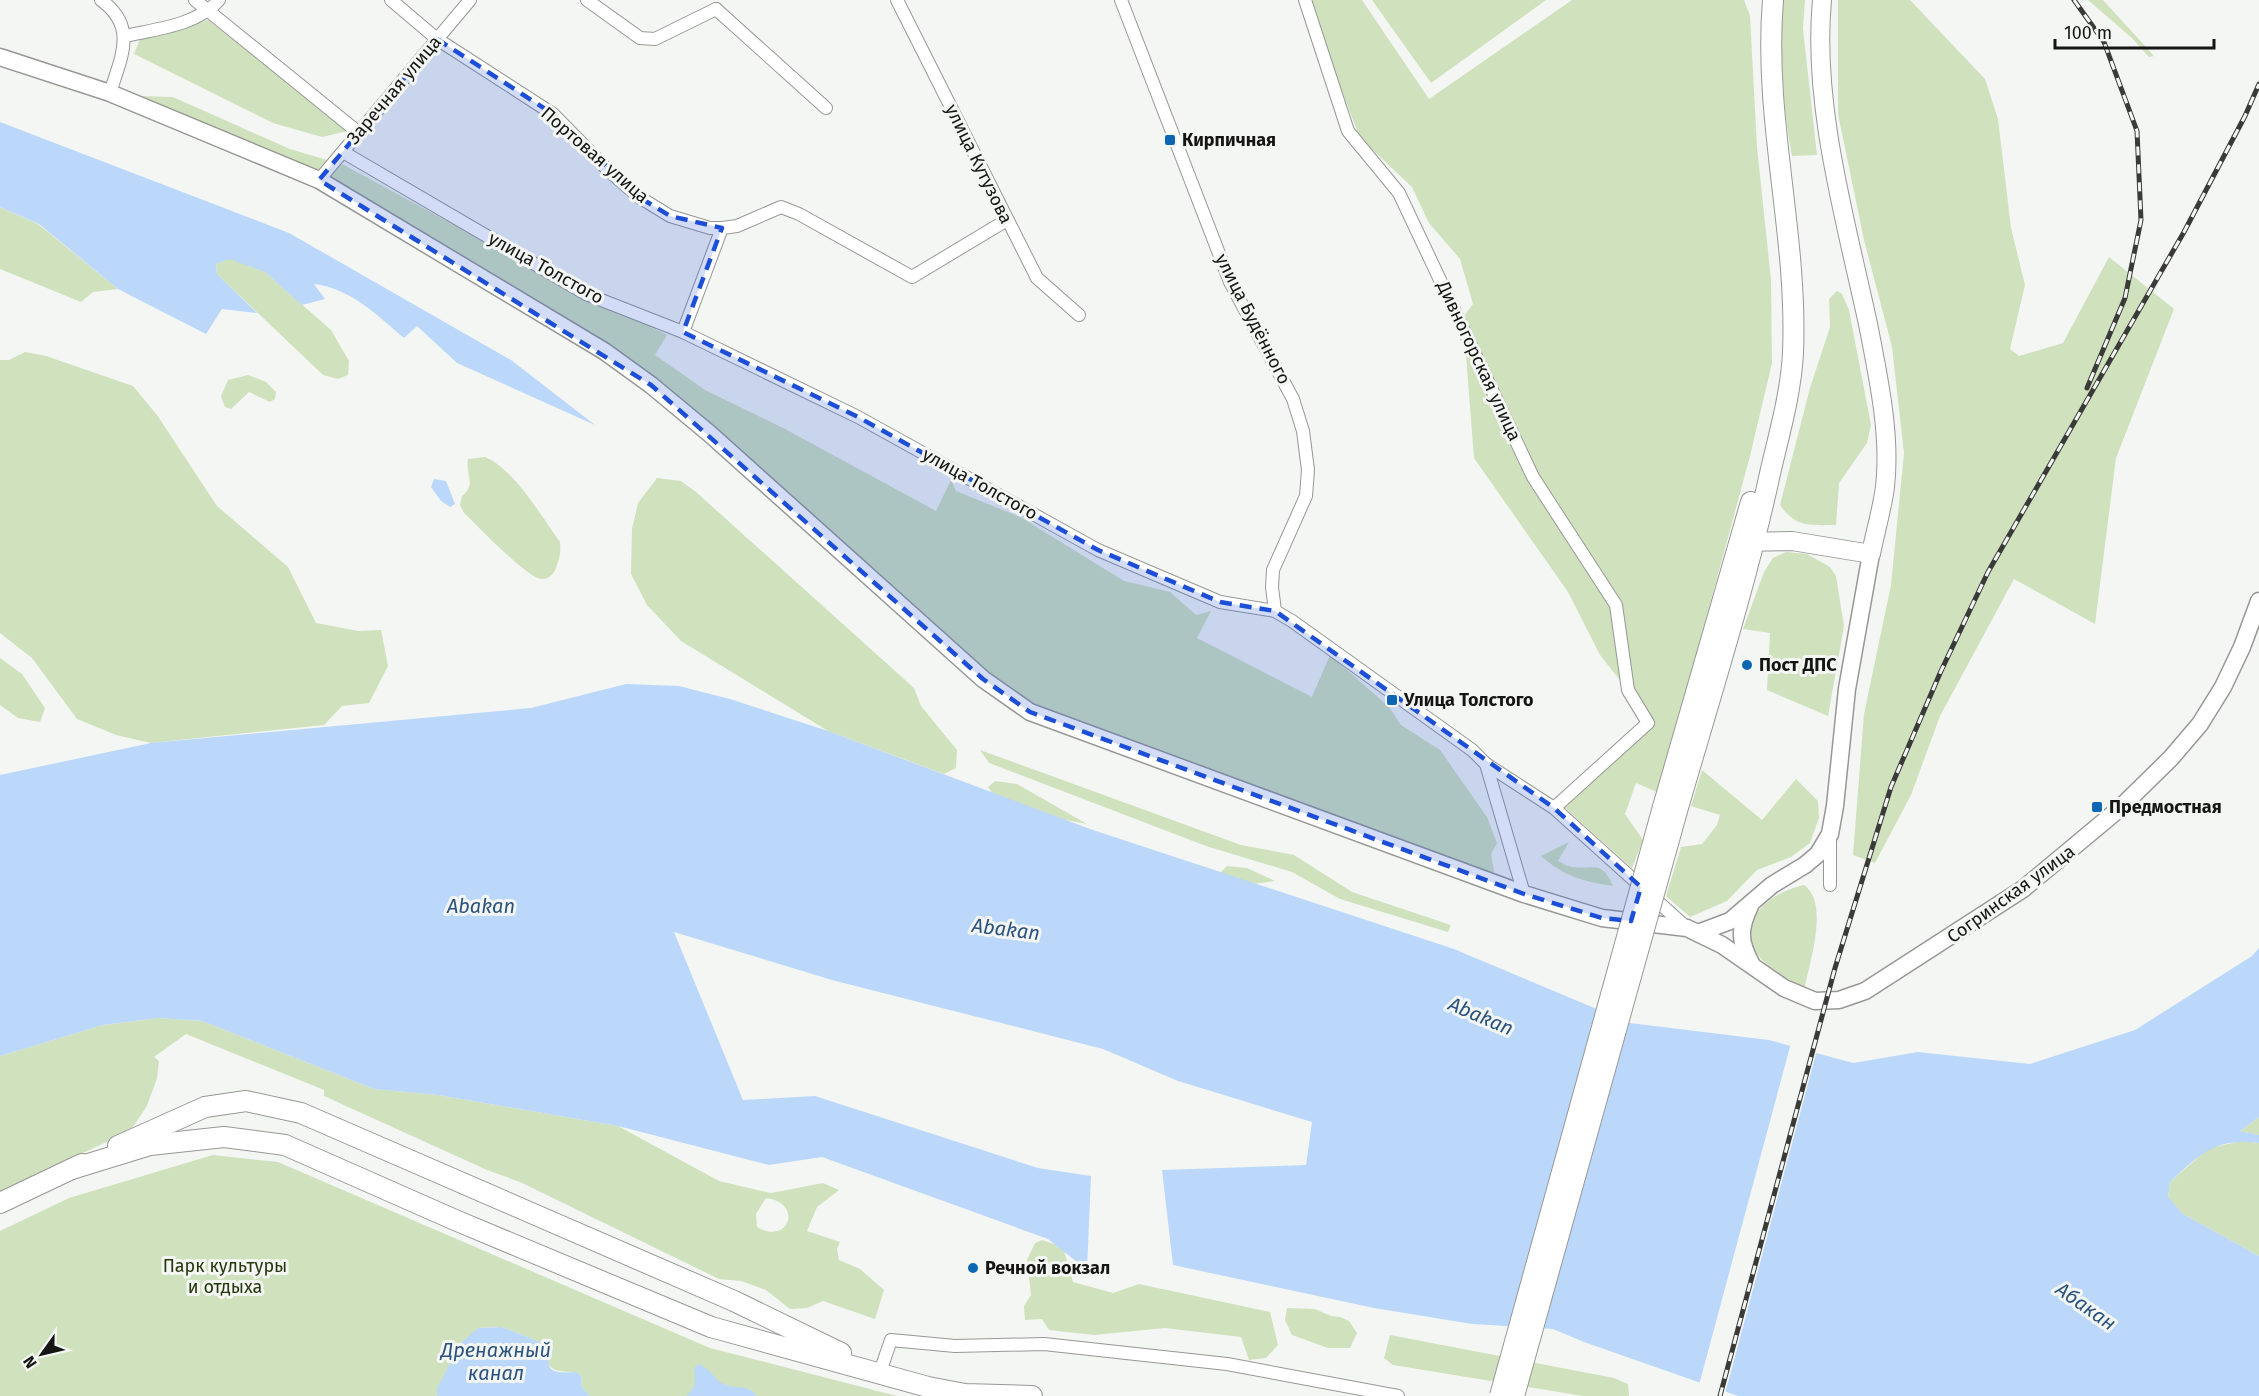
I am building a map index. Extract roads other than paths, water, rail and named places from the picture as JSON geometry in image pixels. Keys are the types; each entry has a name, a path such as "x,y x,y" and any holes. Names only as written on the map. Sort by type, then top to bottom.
{"main road":[{"path":"1514,1396 1670,809 1742,586 1781,356 1780,246 1761,60 1764,0"},
{"path":"1500,1396 1748,542 1788,394 1793,355 1791,244 1772,104 1770,57 1773,0"},
{"path":"1748,542 1792,541 1871,554 1885,486 1883,417 1878,375 1829,132 1820,41 1822,0"},
{"path":"1742,586 1758,560 1770,551 1792,541"},
{"path":"0,1203 148,1131 205,1107 246,1101 301,1113 735,1300 880,1372"},
{"path":"72,1169 150,1146 224,1137 285,1145 455,1220 711,1328 880,1372 941,1396"},
{"path":"911,1383 965,1394 1032,1396"}],"street":[{"path":"101,0 120,19 125,36 110,93"},
{"path":"195,0 358,133"},
{"path":"125,36 169,26 209,11 219,0"},
{"name":"Портовая улица","path":"391,0 437,39 553,114 609,171 639,197 670,216 710,228 722,228 737,226 781,207 799,214 912,277 1007,220"},
{"name":"Заречная улица","path":"319,180 470,0"},
{"path":"587,0 623,28 640,38 648,39 671,33 719,4 826,108"},
{"name":"улица Кутузова","path":"897,0 1037,278 1079,315"},
{"name":"улица Будённого","path":"1121,0 1230,282 1293,399 1303,431 1308,470 1306,496 1274,570 1272,587 1275,611"},
{"name":"Дивногорская улица","path":"1305,0 1348,131 1399,193 1533,477 1616,605 1628,690 1648,723 1554,807"},
{"path":"0,57 110,93 319,180 604,351 651,385 710,434 983,679 1030,712 1524,894 1602,918 1693,930 1730,921 1772,885 1812,859 1830,834"},
{"name":"улица Толстого","path":"343,152 586,294 683,332 858,417 1098,550 1220,602 1275,611 1472,750 1486,764 1554,807 1693,930"},
{"path":"683,332 722,228"},
{"path":"1830,885 1830,834 1847,689 1871,554"},
{"name":"Согринская улица","path":"1693,930 1752,964 1784,988 1815,1001 1839,1000 1865,991 2023,890 2120,809 2171,758 2200,724 2223,687 2242,647 2259,601"},
{"path":"1486,764 1524,894"},
{"path":"1751,903 1740,927 1742,947 1752,964"},
{"path":"880,1372 891,1340 955,1346 1044,1344 1227,1364 1398,1396"}],"water":[{"path":"0,122 289,233 511,360 595,425 457,363 417,326 404,338 351,297 314,284 325,299 302,305 265,272 229,259 216,264 217,274 257,313 222,309 206,334 118,289 39,224 0,207"},
{"path":"434,479 446,481 455,504 450,507 441,501 431,487"},
{"name":"Abakan","path":"626,684 679,686 730,699 828,731 1090,829 1454,949 1630,1023 1769,1040 1853,1063 1918,1052 2030,1064 2135,1030 2252,956 2259,948 2259,1117 2240,1131 2259,1135 2259,1143 2230,1143 2209,1150 2170,1182 2168,1197 2183,1214 2259,1256 2259,1396 1738,1396 1553,1329 1472,1324 1374,1308 1173,1265 1162,1170 1306,1165 1312,1122 1178,1081 1103,1049 832,980 674,932 743,1100 815,1096 1038,1168 1091,1176 1087,1270 1048,1239 822,1157 769,1165 618,1126 438,1095 374,1089 202,1021 158,1018 103,1025 0,1056 0,775 151,743 531,708"},
{"name":"Дренажный канал","path":"502,1327 540,1342 550,1350 548,1358 550,1368 558,1372 577,1372 582,1377 581,1386 590,1396 437,1396 437,1388 461,1343 478,1328"},
{"path":"699,1364 722,1383 749,1389 757,1396 686,1396 695,1380 694,1368"}],"railway":[{"path":"2074,0 2104,42 2137,131 2141,220 2125,298 2087,388"},
{"path":"1720,1396 1835,968 1891,787 1941,671 1988,572 2184,232 2245,116 2259,84"}],"place":[{"name":"Кирпичная","path":"1170,140"},
{"name":"Пост ДПС","path":"1747,665"},
{"name":"Улица Толстого","path":"1392,700"},
{"name":"Предмостная","path":"2097,807"},
{"name":"Речной вокзал","path":"973,1268"}],"park label":[{"name":"Парк культуры и отдыха","path":"225,1276"}],"water label":[{"name":"Абакан","path":"2086,1306"}]}
